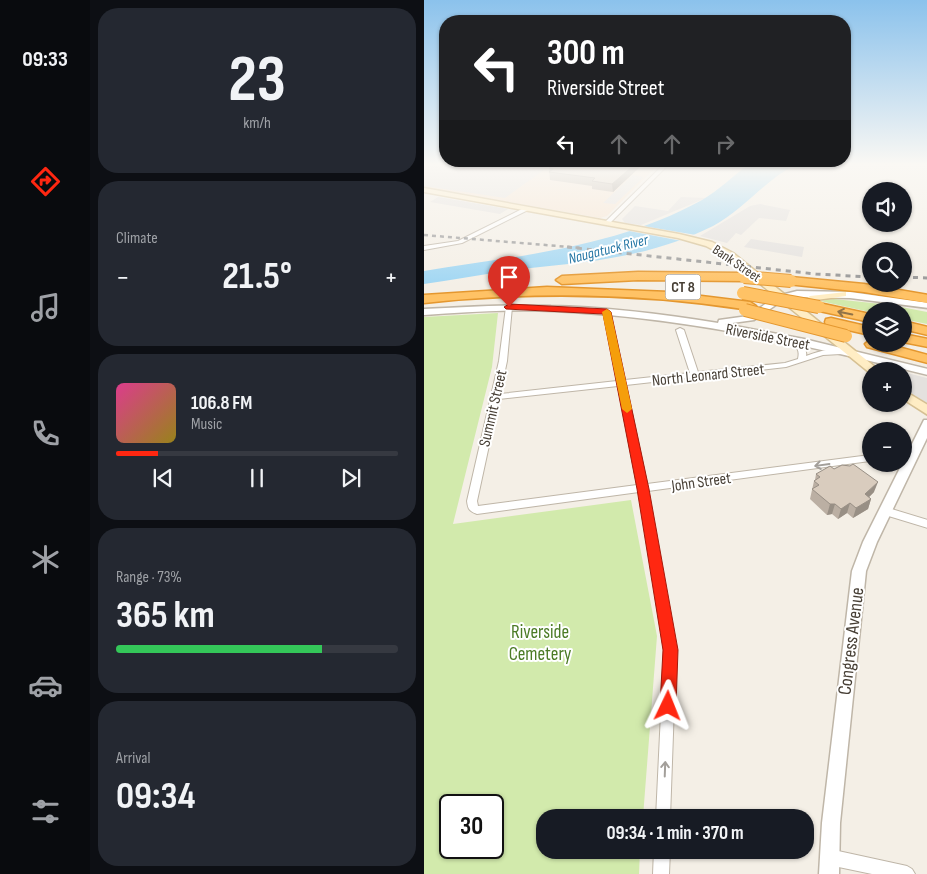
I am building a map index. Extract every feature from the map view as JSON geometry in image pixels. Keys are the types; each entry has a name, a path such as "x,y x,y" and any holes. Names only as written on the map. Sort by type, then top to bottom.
{"highway":[{"path":"496,290 519,283 587,278 744,277 864,288 927,299"},
{"name":"CT 8","path":"424,298 496,290 623,284 664,285 742,293 862,316"},
{"name":"CT 8","path":"424,298 570,290 660,294"},
{"path":"660,294 831,322 862,329"},
{"path":"748,308 862,341"},
{"path":"912,327 927,331"},
{"path":"912,340 927,343"},
{"path":"901,352 927,359"}],"main road":[{"name":"Bank Street","path":"509,206 689,238 719,248 757,276 846,353 862,363"},
{"path":"757,276 766,296 766,310"},
{"path":"804,315 803,305 807,301 822,296 842,294"},
{"path":"912,400 927,411"}],"street":[{"path":"607,223 625,206"},
{"path":"424,248 460,242 526,209"},
{"path":"783,297 797,294 842,294 927,306"},
{"name":"Riverside Street","path":"682,325 736,322 755,317 783,297"},
{"name":"Riverside Street","path":"424,312 509,307 607,312 682,325 787,339 927,372"},
{"name":"Summit Street","path":"474,508 472,502 503,361 509,307"},
{"path":"607,312 643,489 670,650 663,809"},
{"path":"682,325 695,375"},
{"path":"787,339 801,347 803,352 801,361"},
{"name":"North Leonard Street","path":"495,398 786,365 820,353 846,353"},
{"name":"Congress Avenue","path":"912,446 927,423"},
{"name":"John Street","path":"474,508 482,510 862,459"},
{"name":"Congress Avenue","path":"829,874 830,823 856,587 864,555 900,472"},
{"path":"884,511 927,524"},
{"path":"829,857 906,874"},
{"path":"661,874 662,859"}],"shaded area":[{"path":"452,206 489,206 508,209 500,214"},
{"path":"531,206 617,206 607,216 600,218"},
{"path":"635,206 668,211 673,206 687,206 641,225 625,223 622,219"},
{"path":"750,206 769,206 790,210 786,221 759,218 741,235 736,233 727,243 700,236"},
{"path":"751,239 804,247 802,257 744,247"},
{"path":"912,374 927,378 927,407 912,396"}],"green space":[{"path":"834,299 862,302 862,310 820,301"},
{"path":"912,309 927,312 927,324 912,321"},
{"name":"Riverside Cemetery","path":"498,313 492,367 453,524 631,500 657,636 644,809 536,809 536,859 640,859 639,874 424,874 424,317"}],"water":[{"name":"Naugatuck River","path":"690,206 742,206 713,226 692,236 650,250 607,259 511,270 424,284 424,271 567,248 636,229"}],"pier":[{"path":"643,226 696,235 682,241 629,231"}],"building":[{"path":"853,464 878,482 865,494 871,499 856,508 850,503 841,509 835,504 830,504 812,489 819,485 814,481 820,477 816,474 830,466 834,469 842,465 850,466"}],"railway":[{"path":"424,235 582,248"},
{"path":"567,247 816,274 862,277"},
{"path":"912,277 928,278"}],"slow traffic":[{"path":"607,312 627,409"}],"route":[{"path":"509,307 560,308 607,312 643,489 670,650 668,706"}]}
